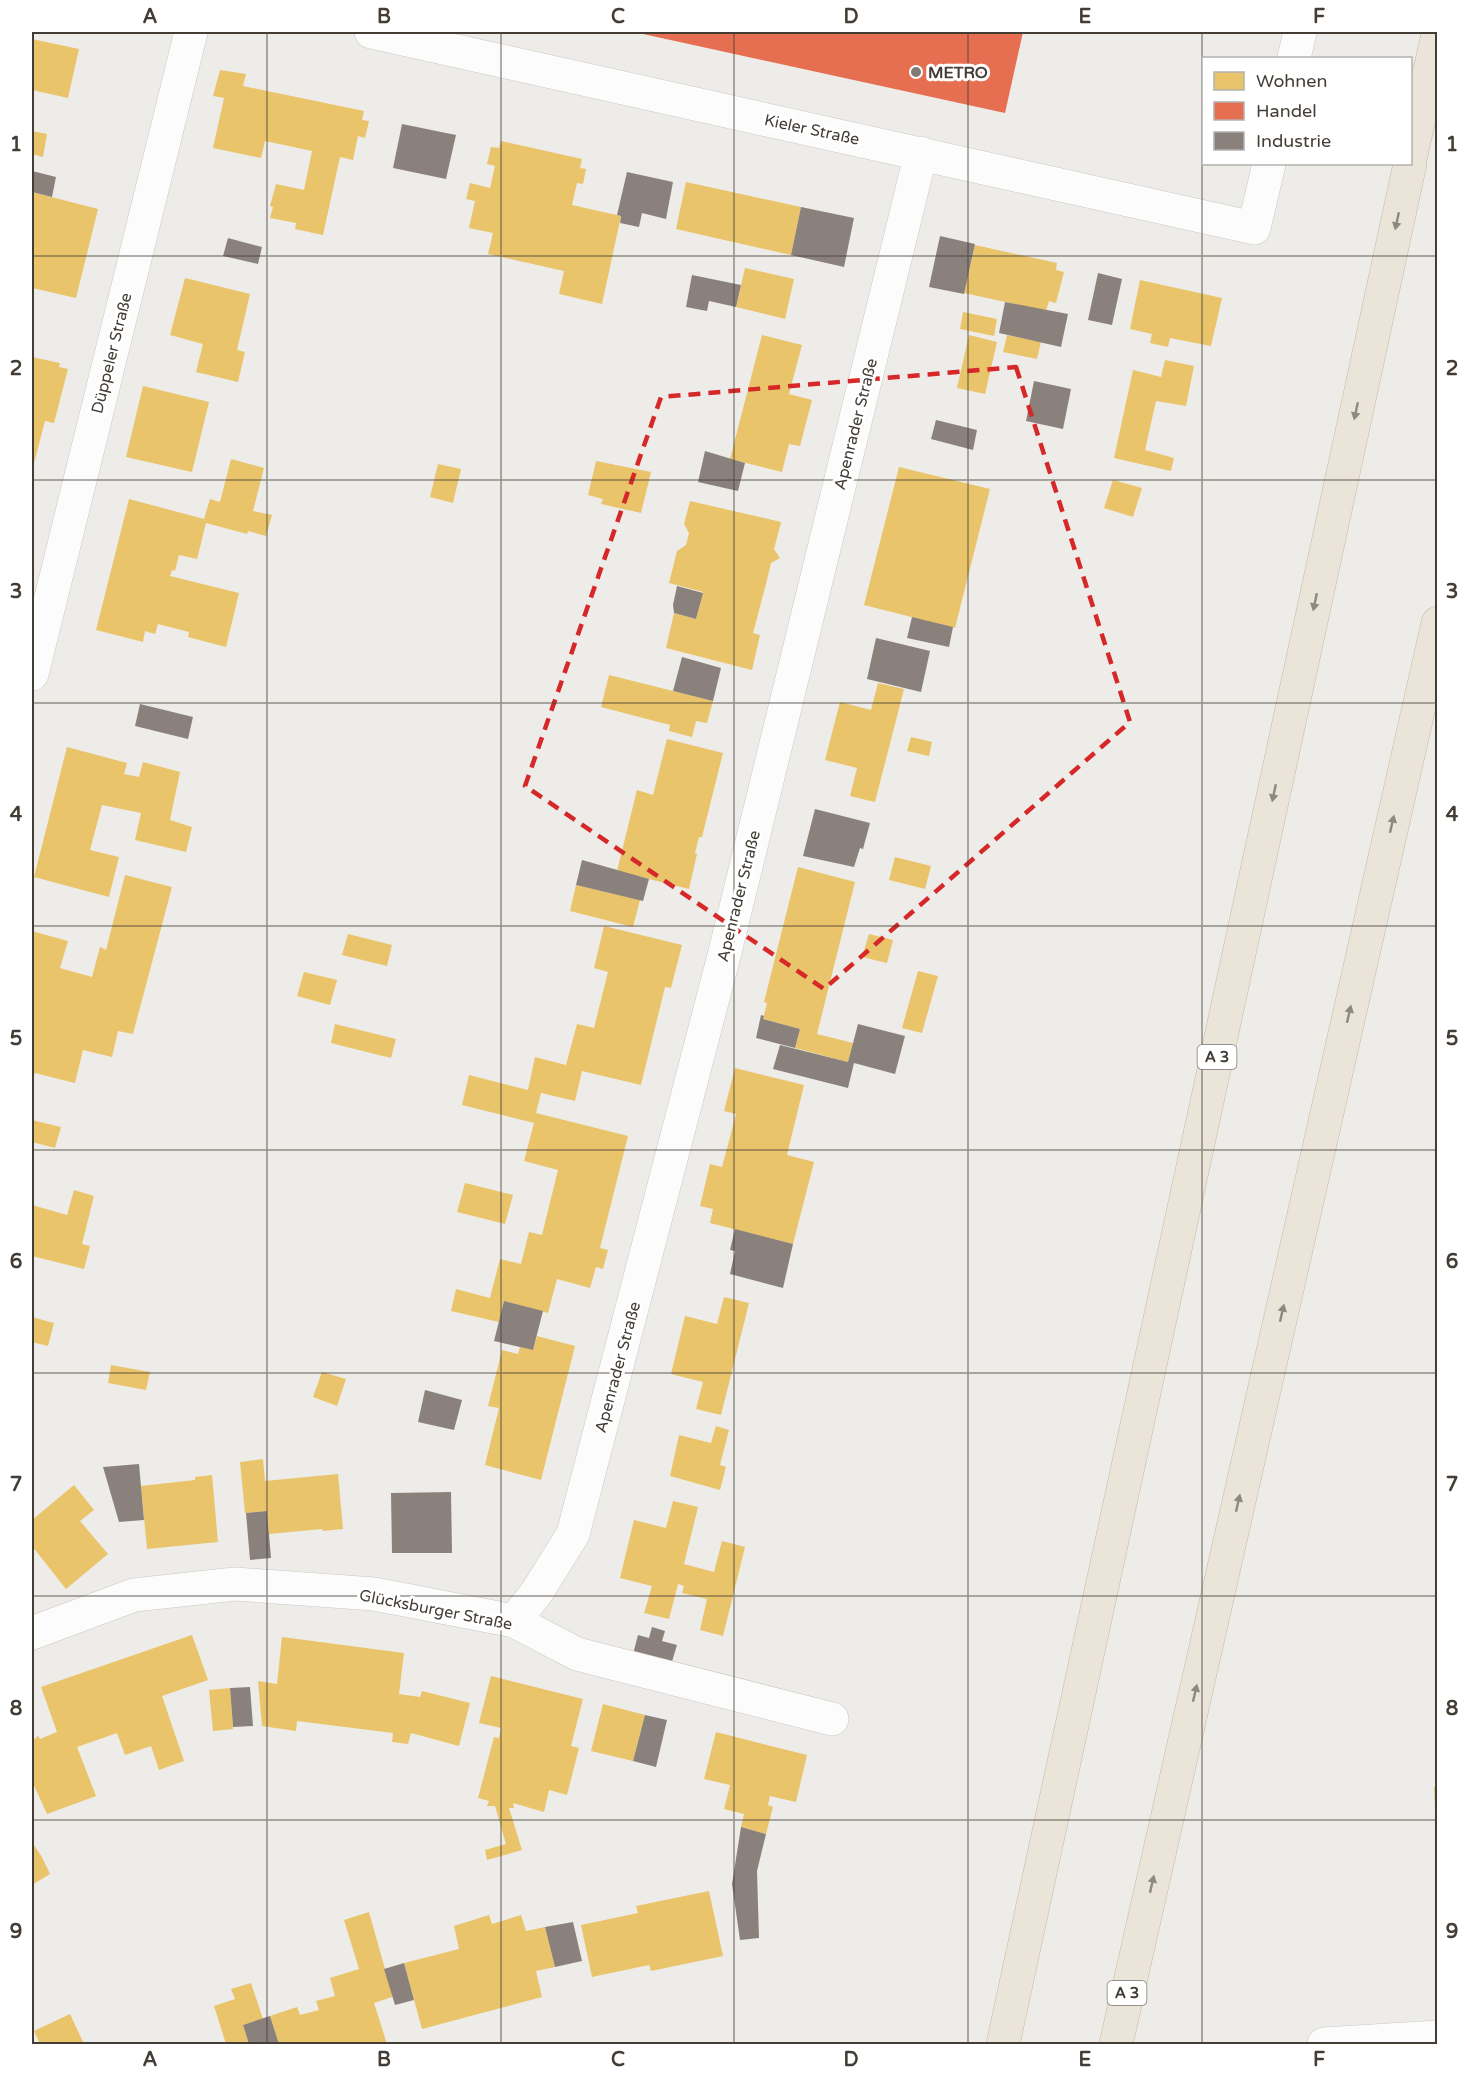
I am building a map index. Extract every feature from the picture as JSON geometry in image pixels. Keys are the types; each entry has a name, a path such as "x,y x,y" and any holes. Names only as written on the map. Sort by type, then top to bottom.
{"highway":[{"name":"A 3","path":"1412,152 1437,34"},
{"name":"A 3","path":"1003,2044 1409,165"},
{"name":"A 3","path":"1116,2044 1437,623"},
{"path":"1128,2044 1139,1941"},
{"path":"989,2044 1025,1950"}],"street":[{"name":"Düppeler Straße","path":"32,674 191,32"},
{"name":"Kieler Straße","path":"371,32 1254,228 1269,165"},
{"path":"1294,57 1300,32"},
{"name":"Apenrader Straße","path":"514,1622 537,1592 573,1534 725,952 921,153"},
{"name":"Glücksburger Straße","path":"32,1633 134,1595 235,1584 374,1594 514,1622 577,1654 832,1719"},
{"path":"1324,2044 1437,2037"}],"highlighted area":[{"path":"1016,367 1130,722 824,989 525,786 661,397"}],"building: Wohnen":[{"path":"32,39 79,49 68,98 32,90"},
{"path":"220,70 246,74 243,86 364,111 362,120 369,121 365,138 358,136 353,160 340,157 323,235 295,229 296,223 270,218 273,207 270,206 276,184 304,190 312,151 265,141 261,158 213,148 224,98 213,96"},
{"path":"32,131 47,134 43,157 32,154"},
{"path":"501,141 582,159 580,168 586,169 583,184 577,183 572,205 621,216 602,304 559,294 564,271 488,254 493,233 469,228 475,201 466,199 470,183 490,188 495,166 487,164 491,147 499,148"},
{"path":"686,182 801,207 791,255 676,229"},
{"path":"32,192 98,209 76,298 32,288"},
{"path":"975,245 1057,263 1056,270 1064,272 1056,303 1049,301 1046,311 964,293"},
{"path":"745,268 794,279 785,319 736,307"},
{"path":"185,278 250,294 237,350 245,352 238,382 196,372 203,344 170,335"},
{"path":"1140,280 1222,298 1211,346 1170,338 1168,347 1150,343 1152,334 1130,329"},
{"path":"963,312 997,319 994,336 960,329"},
{"path":"762,335 802,345 789,394 812,400 800,446 789,444 782,472 730,459"},
{"path":"969,335 997,342 985,394 957,388"},
{"path":"1007,335 1041,342 1037,359 1003,352"},
{"path":"32,357 60,363 59,367 68,369 54,423 45,421 32,471"},
{"path":"1165,360 1194,366 1186,406 1156,401 1145,450 1174,458 1171,471 1114,458 1133,370 1161,377"},
{"path":"143,386 209,402 192,472 126,457"},
{"path":"231,459 264,468 253,511 272,515 266,536 248,531 247,534 206,523 197,559 179,555 175,571 172,570 170,576 239,593 226,647 188,637 189,632 158,624 155,634 145,631 143,642 96,630 129,499 204,519 210,499 220,502"},
{"path":"596,461 651,472 641,513 601,504 603,499 588,495"},
{"path":"438,464 461,469 453,503 430,497"},
{"path":"899,467 990,489 955,628 864,605"},
{"path":"1113,480 1142,488 1133,517 1104,508"},
{"path":"690,501 781,522 774,549 780,558 771,563 753,633 760,635 752,670 666,648 674,613 696,619 703,592 669,583 677,551 686,545 689,533 684,524"},
{"path":"609,675 713,701 707,723 696,721 692,737 669,731 670,725 601,707"},
{"path":"878,683 904,689 875,802 850,796 857,768 825,760 840,702 871,710"},
{"path":"911,737 932,742 929,756 907,751"},
{"path":"667,739 723,753 702,837 699,837 695,853 697,854 689,889 617,871 637,790 653,795"},
{"path":"67,747 127,763 124,774 139,777 143,762 180,772 170,820 192,827 186,852 135,840 141,813 102,805 90,850 119,857 109,897 34,877"},
{"path":"895,857 931,866 925,889 889,880"},
{"path":"798,867 855,882 817,1034 853,1043 848,1062 795,1048 800,1029 763,1019 767,1003 764,1002"},
{"path":"125,875 172,887 133,1034 118,1031 112,1057 83,1050 75,1083 35,1073 32,1082 32,931 68,941 60,968 92,977 100,947 106,950"},
{"path":"576,885 640,900 633,927 570,911"},
{"path":"604,926 682,945 671,988 665,987 641,1085 582,1071 575,1101 541,1093 536,1113 628,1136 600,1248 608,1250 603,1269 596,1267 590,1288 557,1279 548,1313 504,1301 499,1322 451,1311 456,1289 490,1298 500,1259 521,1264 529,1232 542,1235 558,1170 524,1161 534,1123 462,1105 469,1075 528,1090 535,1057 566,1065 577,1024 594,1028 608,972 594,968"},
{"path":"348,934 392,945 387,966 342,955"},
{"path":"869,934 893,940 887,963 862,957"},
{"path":"918,971 938,976 922,1033 902,1028"},
{"path":"304,972 337,980 330,1005 297,996"},
{"path":"335,1024 396,1039 391,1058 331,1043"},
{"path":"735,1068 804,1085 787,1155 814,1162 793,1244 710,1223 713,1209 700,1206 710,1164 722,1167 736,1114 724,1111"},
{"path":"32,1120 61,1127 55,1148 32,1142"},
{"path":"465,1183 513,1195 505,1224 457,1212"},
{"path":"74,1190 94,1196 82,1244 90,1246 84,1269 32,1256 32,1205 67,1215"},
{"path":"724,1297 749,1303 721,1415 696,1409 703,1382 671,1374 685,1316 717,1324"},
{"path":"32,1317 54,1323 48,1346 32,1342"},
{"path":"537,1336 575,1346 541,1480 485,1465 499,1408 488,1406 502,1350 518,1354 520,1347 533,1350"},
{"path":"111,1365 150,1372 146,1390 108,1383"},
{"path":"322,1372 346,1379 337,1406 313,1397"},
{"path":"716,1426 729,1430 720,1465 726,1467 720,1490 670,1476 679,1435 711,1443"},
{"path":"263,1459 265,1481 338,1474 343,1529 269,1534 267,1511 245,1513 240,1462"},
{"path":"212,1475 218,1542 147,1549 141,1486 195,1480 195,1477"},
{"path":"74,1485 94,1510 80,1521 108,1554 66,1589 32,1546 32,1520"},
{"path":"673,1501 698,1507 684,1564 714,1572 722,1541 745,1547 723,1636 700,1630 707,1599 682,1593 684,1586 678,1584 669,1619 644,1613 652,1586 620,1578 634,1520 666,1528"},
{"path":"192,1635 208,1680 162,1696 184,1761 159,1770 151,1746 125,1755 117,1733 77,1747 96,1796 47,1814 32,1781 32,1741 38,1736 40,1739 57,1732 41,1687"},
{"path":"282,1637 404,1653 399,1694 420,1697 422,1691 470,1703 459,1746 411,1733 408,1744 392,1742 393,1733 297,1721 296,1731 262,1726 258,1681 277,1684"},
{"path":"491,1676 583,1699 571,1746 579,1748 567,1795 549,1790 544,1812 513,1803 514,1808 509,1808 522,1850 487,1860 485,1850 506,1844 495,1806 487,1806 489,1801 478,1798 494,1737 499,1738 501,1728 479,1723"},
{"path":"230,1688 233,1729 213,1731 209,1690"},
{"path":"603,1704 645,1715 633,1761 591,1751"},
{"path":"716,1732 807,1755 796,1802 770,1796 768,1805 773,1807 766,1834 741,1827 744,1814 724,1809 730,1785 704,1779"},
{"path":"1434,1787 1437,1787 1437,1809 1435,1809"},
{"path":"32,1842 50,1874 32,1885"},
{"path":"709,1891 723,1956 651,1971 649,1965 592,1977 581,1925 638,1913 636,1906"},
{"path":"369,1912 392,1994 392,1997 374,2003 387,2044 279,2044 270,2016 297,2007 300,2015 319,2010 316,2001 335,1996 330,1978 359,1969 344,1920"},
{"path":"489,1915 492,1924 521,1915 526,1931 545,1927 555,1967 536,1971 542,1997 422,2029 404,1963 459,1949 454,1926"},
{"path":"251,1983 263,2019 243,2025 249,2044 226,2044 214,2006 235,1999 231,1989"},
{"path":"70,2014 84,2044 40,2044 34,2031"}],"building: Handel":[{"name":"METRO","path":"634,32 1023,32 1005,113"}],"building: Industrie":[{"path":"402,124 456,135 446,179 393,168"},
{"path":"32,171 56,177 52,197 32,192"},
{"path":"627,172 673,182 666,219 642,213 639,227 620,223 621,216 617,215"},
{"path":"801,207 854,218 844,267 791,255"},
{"path":"940,236 975,244 964,294 929,287"},
{"path":"228,238 262,247 258,264 223,256"},
{"path":"1098,273 1122,279 1112,325 1088,320"},
{"path":"692,275 741,285 736,307 709,301 707,311 686,307"},
{"path":"1005,302 1068,314 1061,347 999,333"},
{"path":"1034,381 1071,389 1063,429 1026,421"},
{"path":"936,420 977,430 973,450 931,439"},
{"path":"705,451 745,463 738,491 698,482"},
{"path":"677,586 703,593 696,619 674,613 673,605"},
{"path":"912,617 953,627 949,647 907,638"},
{"path":"876,638 930,651 921,692 867,679"},
{"path":"682,657 721,668 713,701 673,691"},
{"path":"140,704 193,717 188,739 135,726"},
{"path":"815,809 870,823 863,849 860,848 854,867 803,856"},
{"path":"582,860 649,879 643,901 576,885"},
{"path":"761,1015 764,1016 763,1019 800,1029 795,1048 756,1038"},
{"path":"858,1024 905,1036 895,1074 854,1063 848,1088 773,1069 780,1045 848,1062"},
{"path":"735,1229 793,1244 783,1288 730,1274 735,1251 730,1250"},
{"path":"504,1301 543,1311 533,1350 494,1341"},
{"path":"425,1390 462,1400 454,1430 418,1422"},
{"path":"139,1464 144,1520 119,1522 103,1467"},
{"path":"451,1492 452,1553 392,1553 391,1493"},
{"path":"267,1511 271,1558 250,1560 246,1513"},
{"path":"652,1627 665,1631 662,1641 677,1645 671,1665 633,1654 638,1635 649,1638"},
{"path":"250,1687 253,1726 233,1727 230,1688"},
{"path":"645,1715 667,1720 656,1767 633,1761"},
{"path":"741,1827 766,1834 757,1871 759,1938 740,1940 732,1884"},
{"path":"573,1922 582,1961 555,1967 545,1927"},
{"path":"404,1963 414,2000 395,2005 384,1969"},
{"path":"270,2016 279,2044 249,2044 243,2025"}],"place":[{"name":"METRO","path":"916,72"}]}
